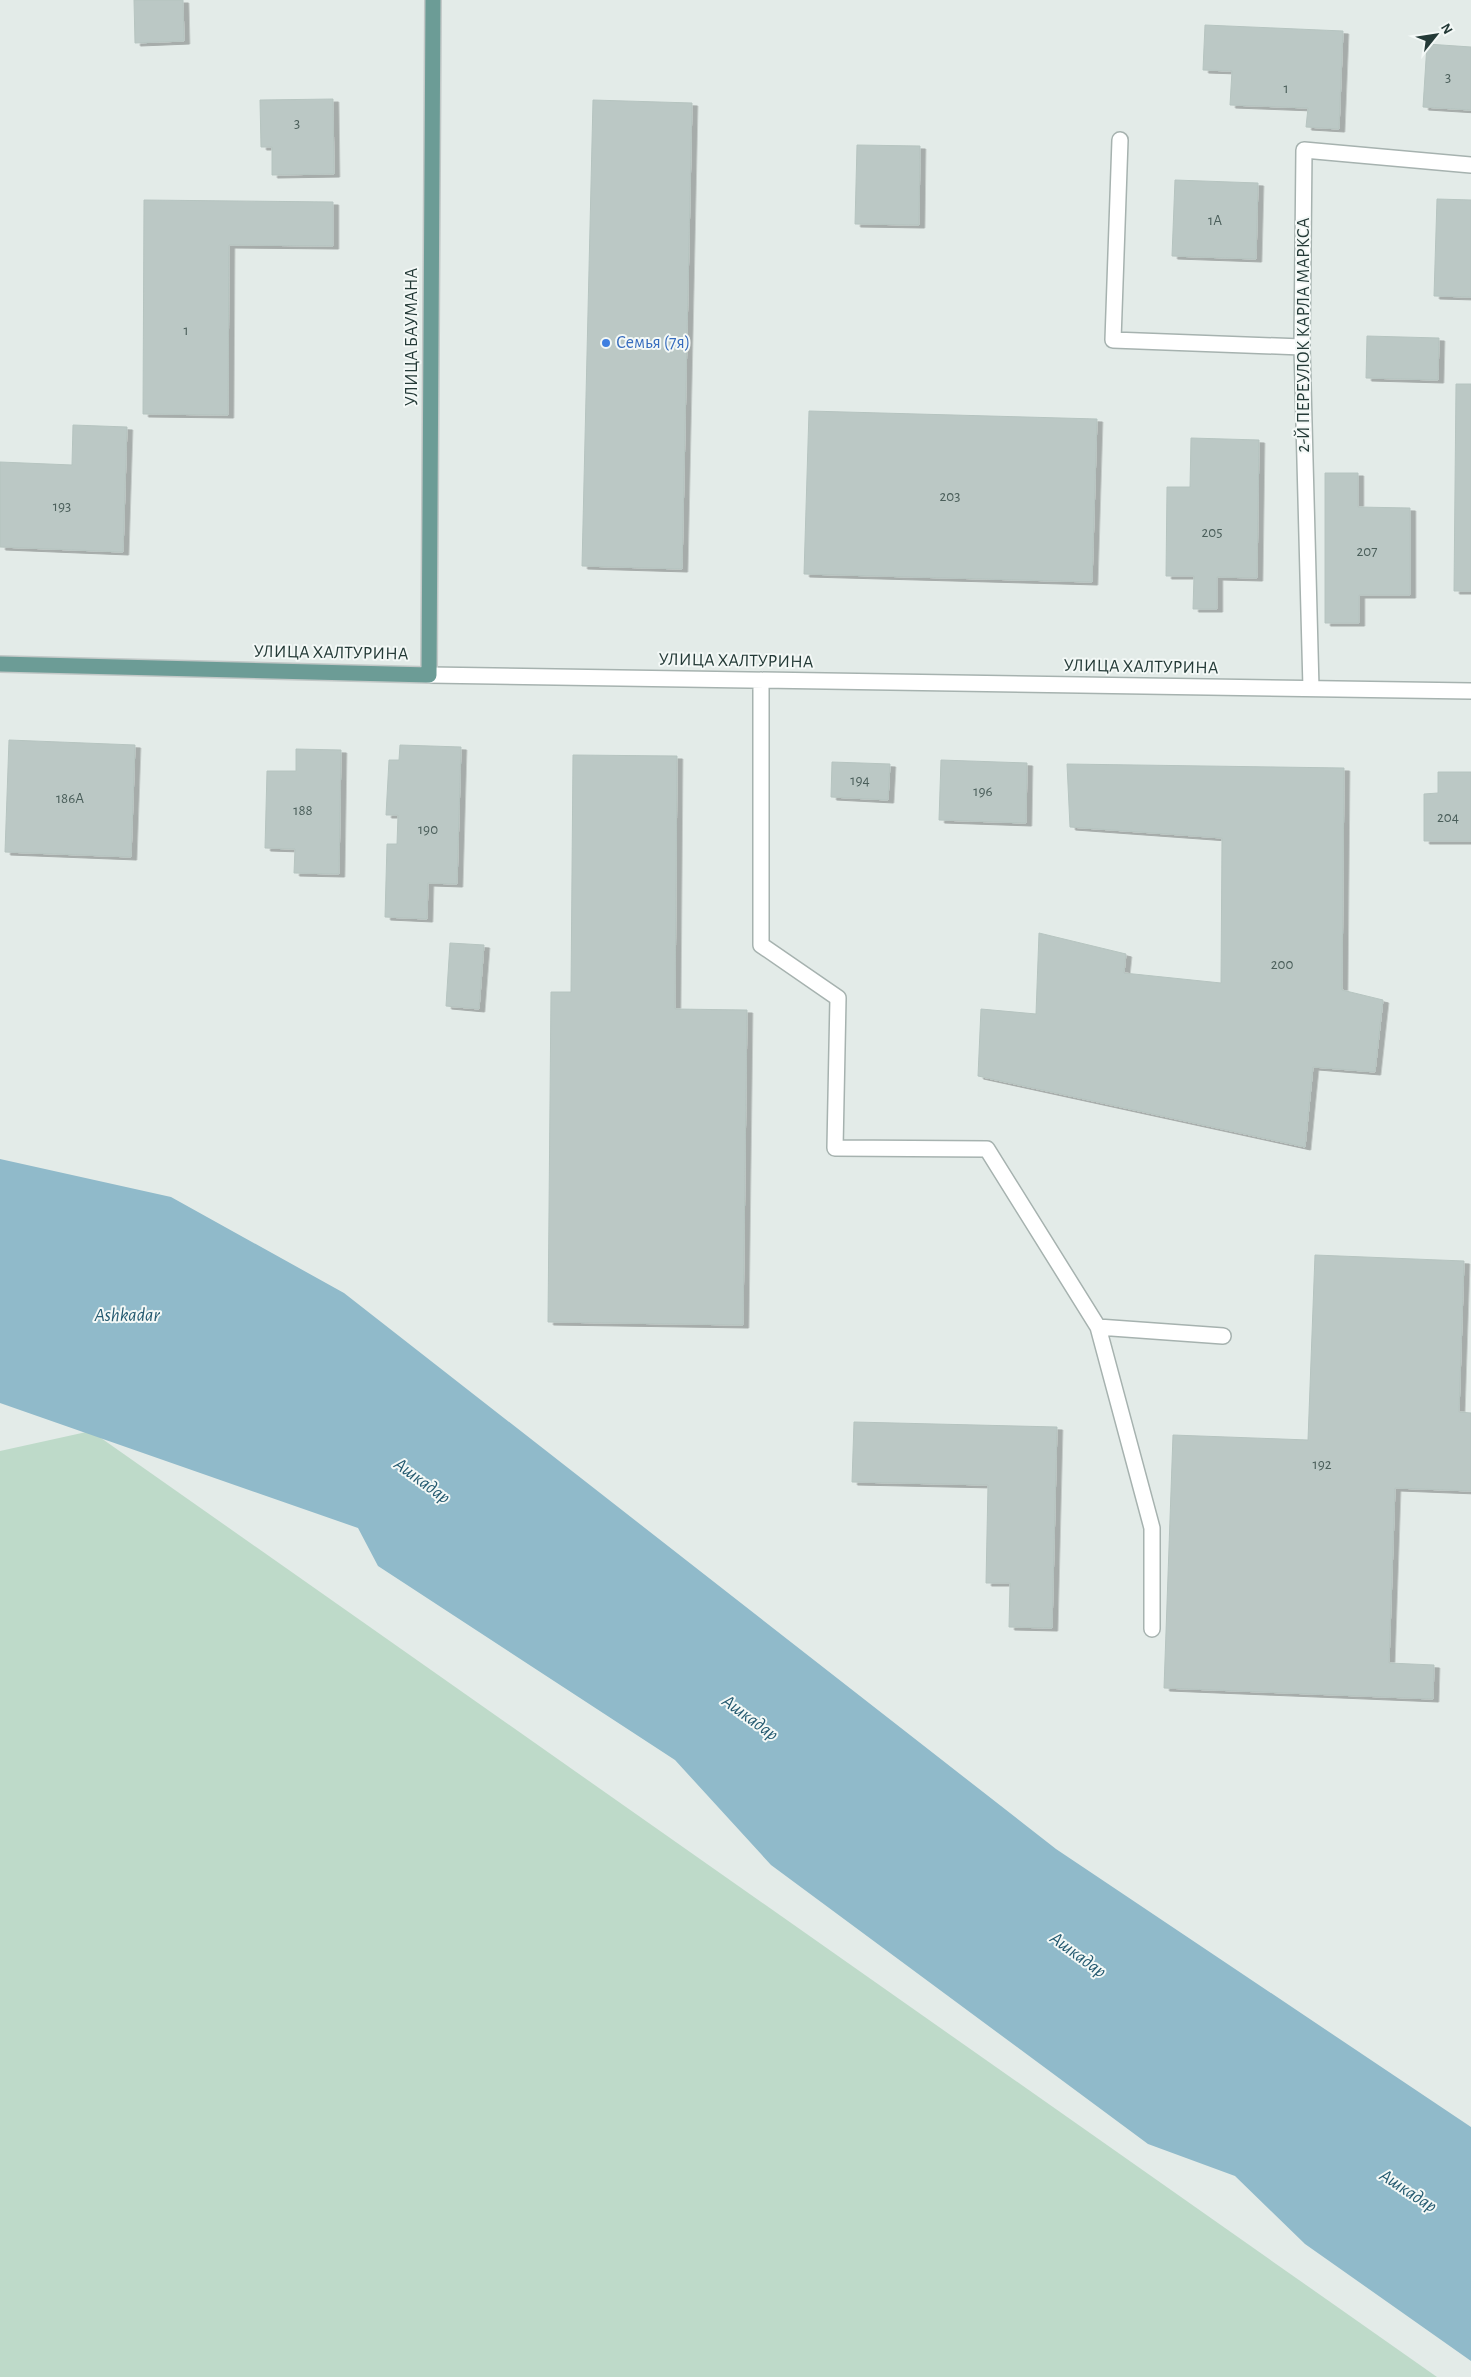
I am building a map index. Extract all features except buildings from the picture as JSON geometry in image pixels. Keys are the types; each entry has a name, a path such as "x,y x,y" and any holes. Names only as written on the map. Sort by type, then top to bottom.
{"main road":[{"name":"УЛИЦА БАУМАНА","path":"428,674 434,0"},
{"name":"УЛИЦА ХАЛТУРИНА","path":"0,664 428,674"}],"street":[{"path":"1120,140 1113,340 1302,347"},
{"name":"2-Й ПЕРЕУЛОК КАРЛА МАРКСА","path":"1311,688 1302,347 1304,150 1471,166"},
{"name":"УЛИЦА ХАЛТУРИНА","path":"428,674 1471,691"},
{"path":"761,680 761,945 838,998 835,1148 987,1149 1098,1326 1152,1528 1152,1629"},
{"path":"1098,1326 1223,1336"}],"green space":[{"path":"91,1431 1437,2377 0,2377 0,1451"}],"water":[{"name":"Ashkadar","path":"0,1159 171,1197 344,1293 1056,1849 1471,2127 1471,2361 1305,2244 1235,2176 1148,2144 771,1865 675,1760 378,1566 358,1528 0,1403"}],"place":[{"name":"Семья (7я)","path":"606,343"}],"water label":[{"name":"Ашкадар","path":"422,1481"},
{"name":"Ашкадар","path":"750,1718"},
{"name":"Ашкадар","path":"1078,1955"},
{"name":"Ашкадар","path":"1408,2191"}]}
